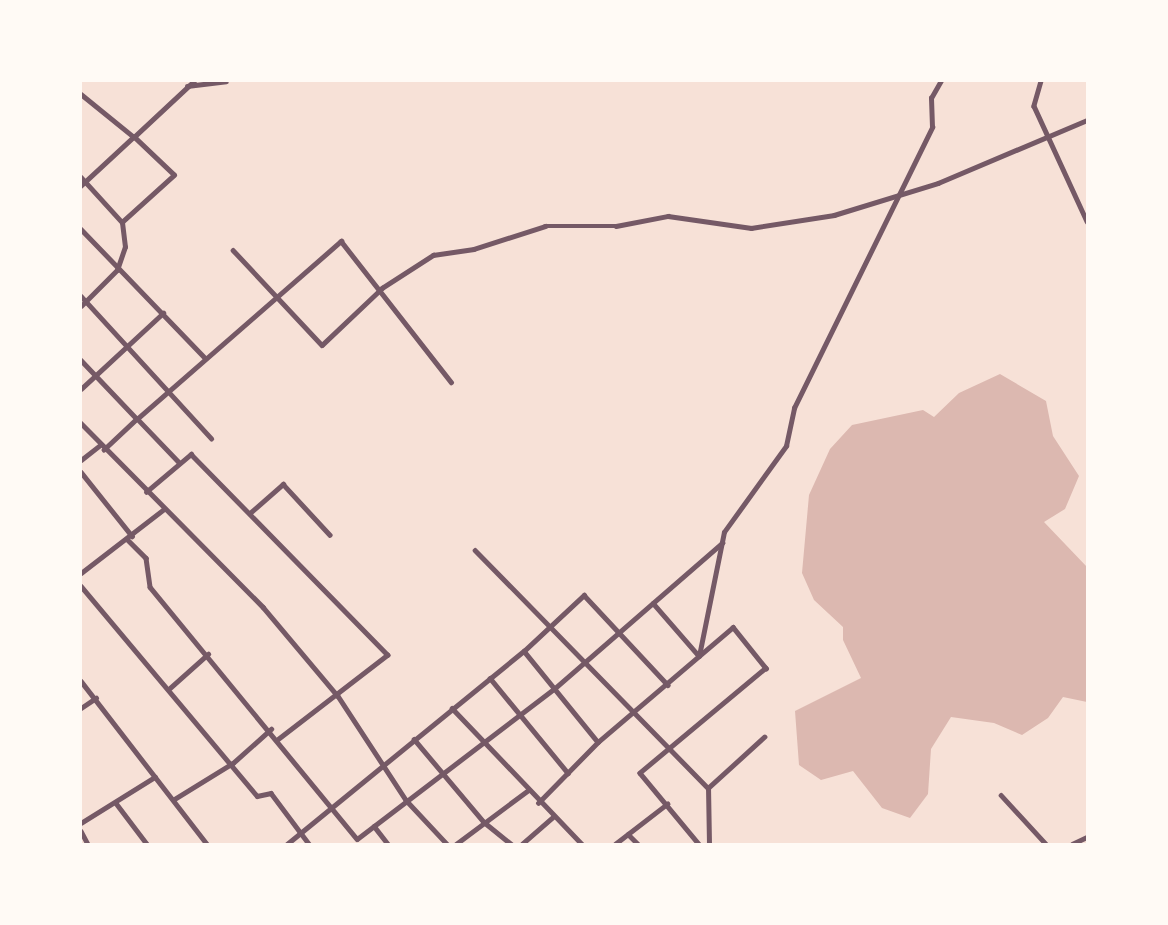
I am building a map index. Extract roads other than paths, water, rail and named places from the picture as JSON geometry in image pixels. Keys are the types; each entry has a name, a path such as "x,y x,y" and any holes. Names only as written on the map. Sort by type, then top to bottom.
{"street":[{"path":"81,186 194,81"},
{"path":"187,86 226,81"},
{"path":"81,472 146,558 150,587 272,729 357,839 554,689 722,543 786,446 794,408 900,197 932,127 931,98 941,81"},
{"path":"1041,81 1034,106 1087,221"},
{"path":"81,94 134,137 174,175 122,222"},
{"path":"233,250 273,296 322,345 382,288 433,255 474,249 545,226 616,226 668,216 751,228 900,197 1087,120"},
{"path":"81,177 122,222 124,247 117,270 81,306"},
{"path":"81,229 117,270 163,313 204,357"},
{"path":"104,450 166,391 273,296 341,241 382,288 451,382"},
{"path":"81,296 211,438"},
{"path":"81,389 163,313"},
{"path":"81,360 179,463"},
{"path":"81,423 99,445 262,607 338,696 406,800 447,844"},
{"path":"81,460 99,445"},
{"path":"146,492 191,454 388,655 279,740"},
{"path":"250,513 283,484 330,535"},
{"path":"81,573 164,509"},
{"path":"699,656 722,543"},
{"path":"475,550 552,625 708,788 709,844"},
{"path":"81,586 170,688 257,796 271,793 309,844"},
{"path":"288,844 524,651 584,595 668,685"},
{"path":"653,603 699,656"},
{"path":"538,804 598,742 635,714 733,627 766,668 639,773 699,844"},
{"path":"524,651 598,742"},
{"path":"170,688 207,654"},
{"path":"489,678 568,773"},
{"path":"81,681 207,844"},
{"path":"81,708 96,698"},
{"path":"452,708 484,741 538,804 582,844"},
{"path":"173,800 232,763 272,729"},
{"path":"708,788 764,737"},
{"path":"414,739 484,822 511,844"},
{"path":"81,823 155,777"},
{"path":"456,844 527,791"},
{"path":"1001,795 1046,844"},
{"path":"116,803 147,844"},
{"path":"615,844 667,804"},
{"path":"522,844 553,818"},
{"path":"374,826 388,844"},
{"path":"81,831 88,844"},
{"path":"628,834 638,844"},
{"path":"1072,844 1086,839"}]}
